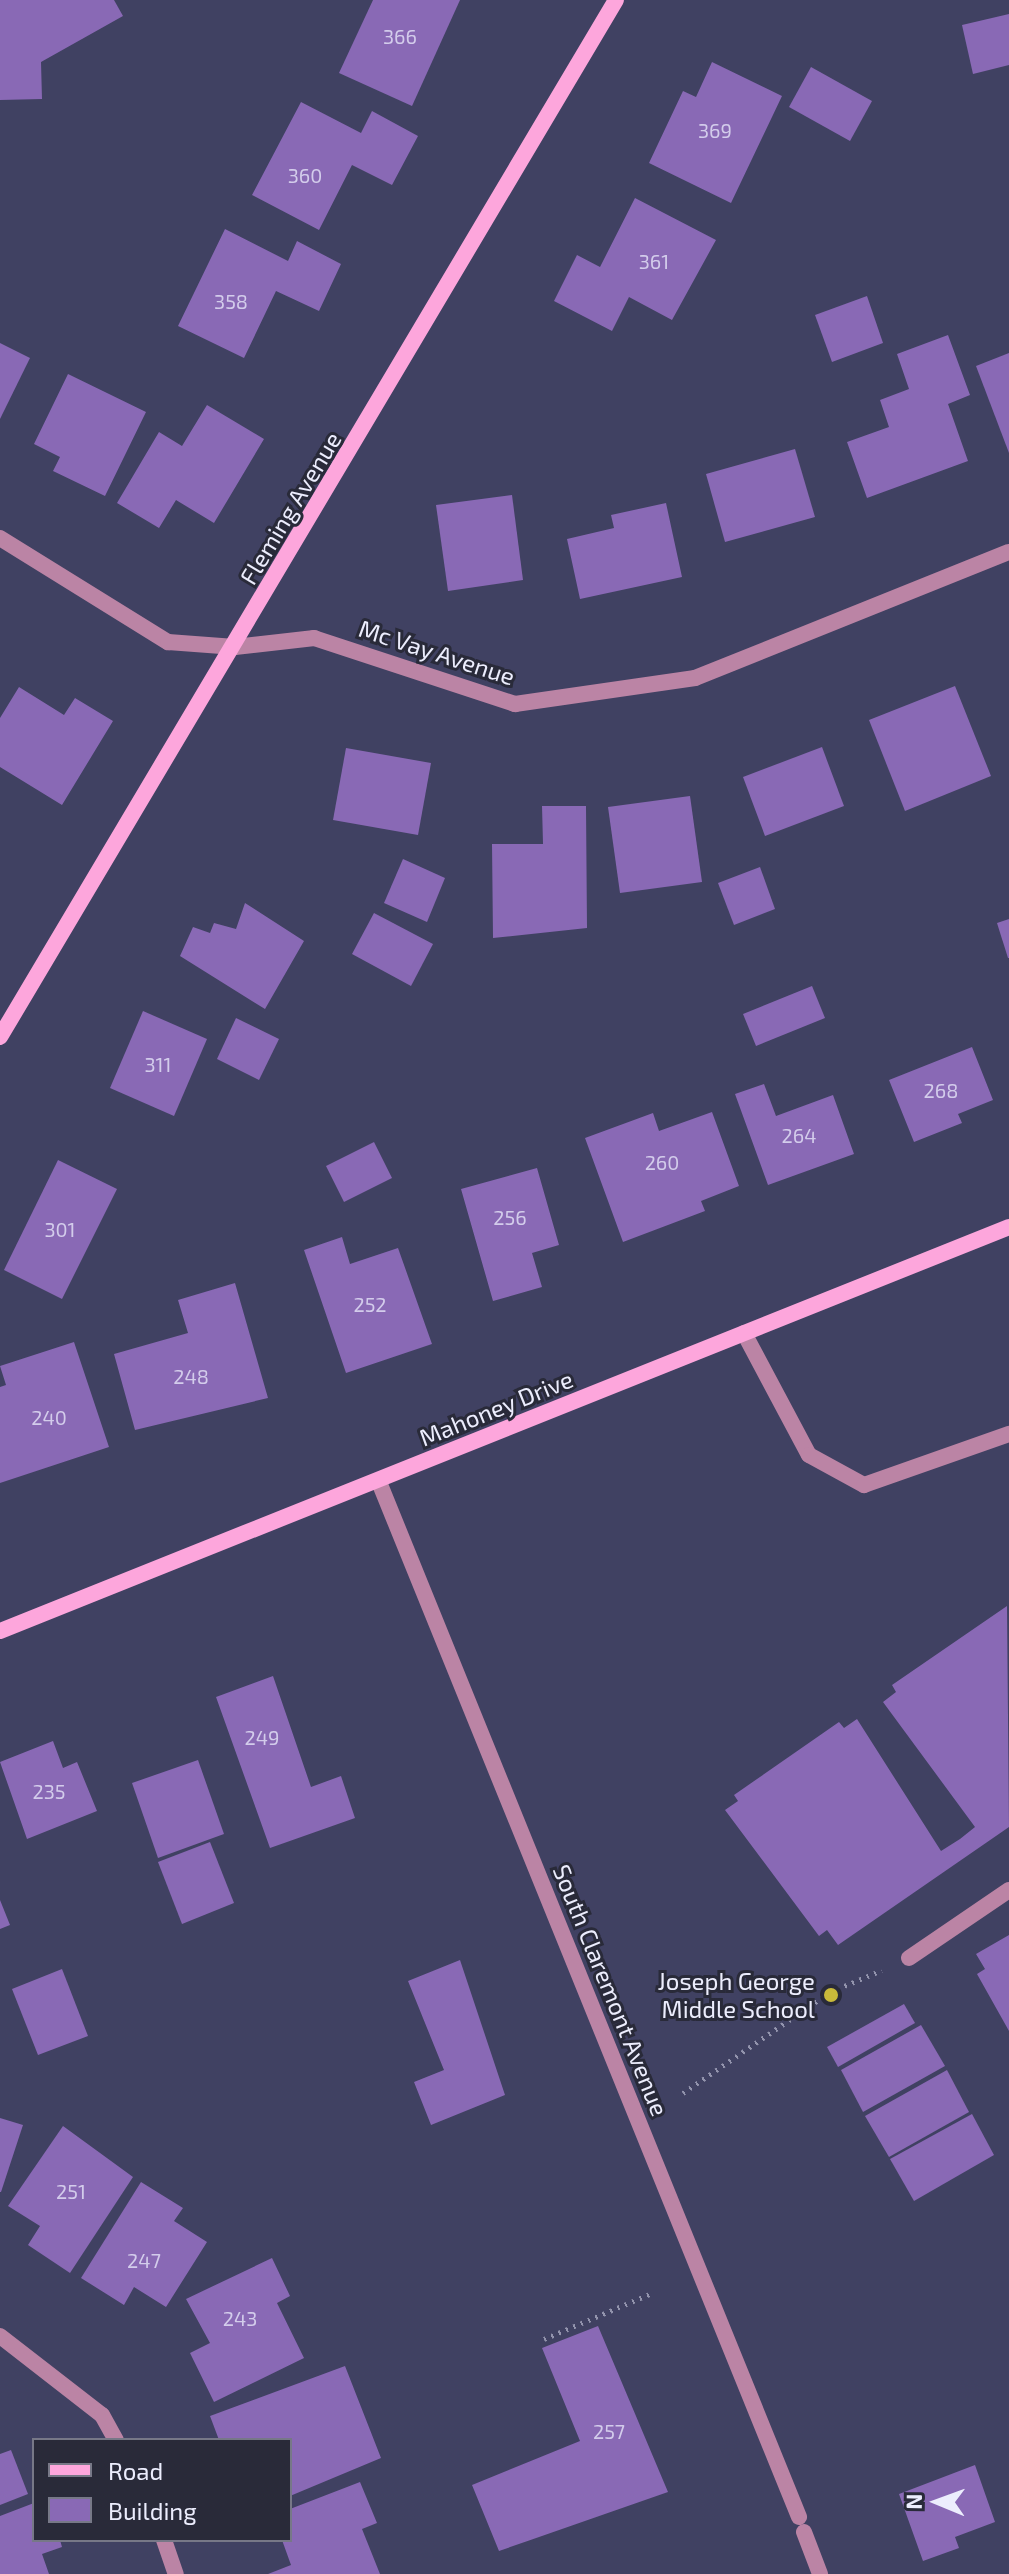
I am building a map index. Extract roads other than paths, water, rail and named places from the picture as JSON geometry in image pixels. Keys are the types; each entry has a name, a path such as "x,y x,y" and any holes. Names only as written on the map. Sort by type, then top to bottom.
{"street":[{"name":"Fleming Avenue","path":"0,1037 235,647 616,0"},
{"name":"Mc Vay Avenue","path":"0,538 168,642 235,647 314,638 515,704 695,678 1009,552"},
{"name":"Mahoney Drive","path":"0,1631 379,1482 1009,1227"},
{"path":"744,1333 809,1455 864,1485 1009,1434"},
{"name":"South Claremont Avenue","path":"379,1482 820,2574"},
{"path":"909,1958 1009,1890"},
{"path":"0,2336 102,2415 115,2438"},
{"path":"165,2542 176,2574"}],"place":[{"name":"Joseph George Middle School","path":"831,1995"}]}
